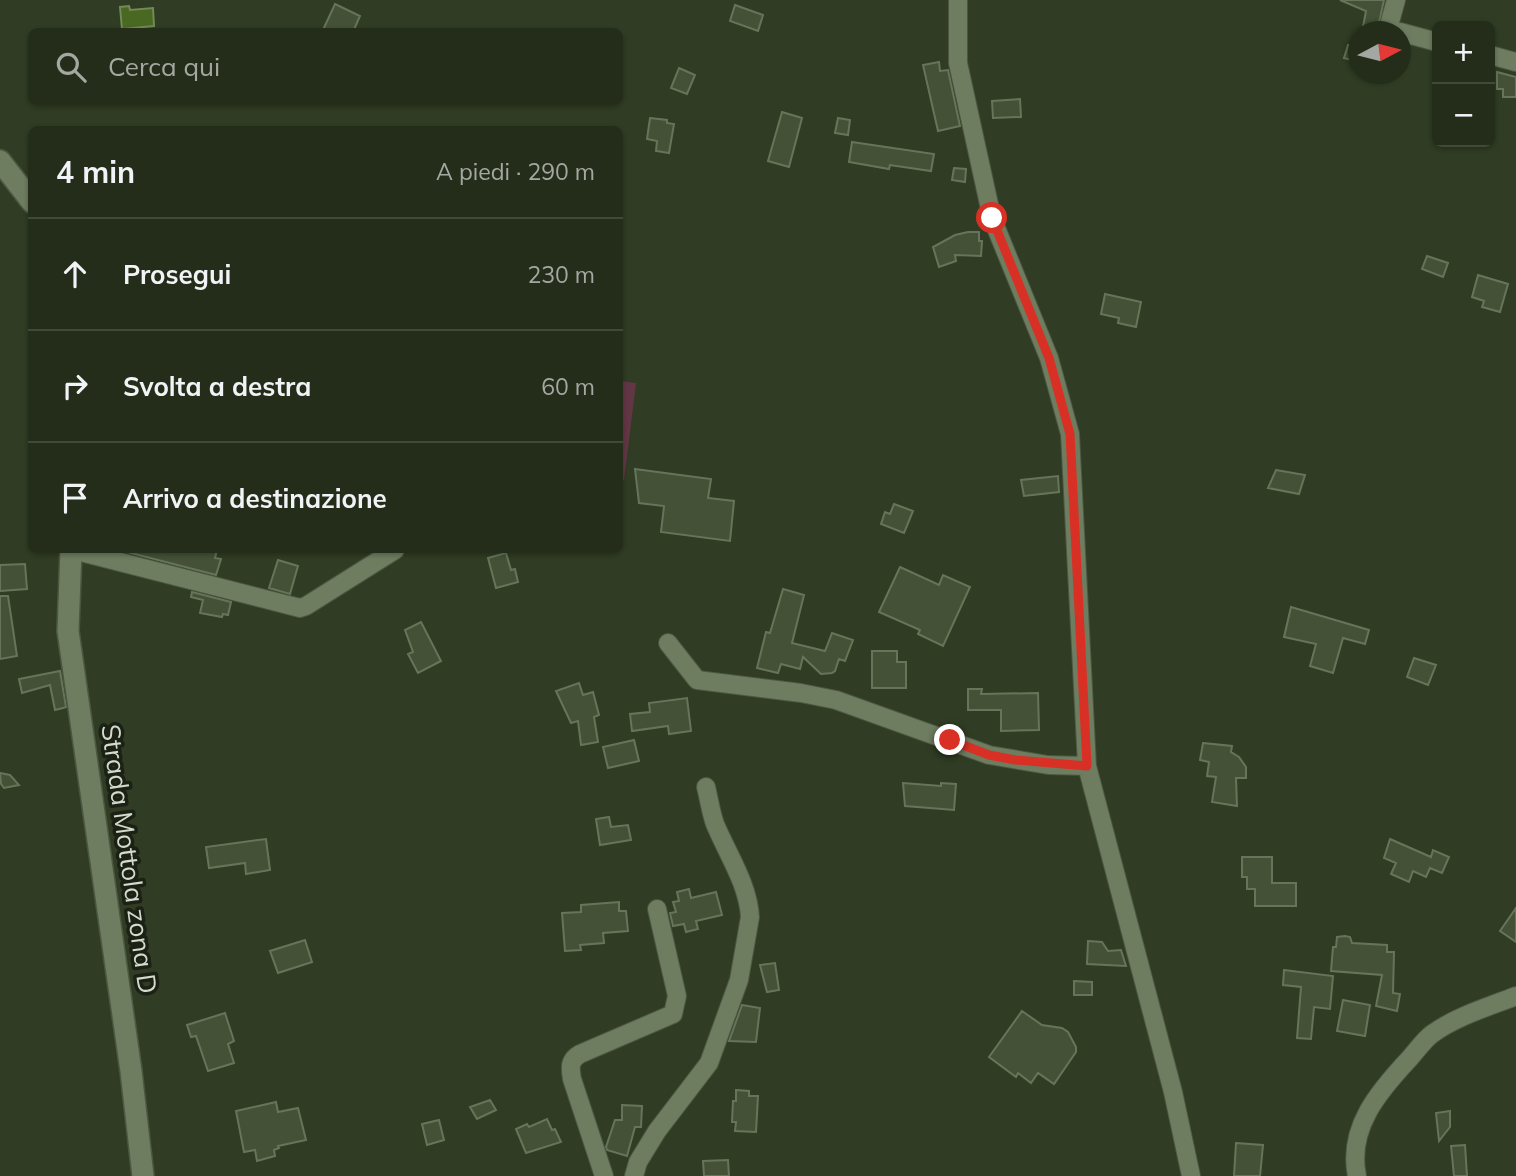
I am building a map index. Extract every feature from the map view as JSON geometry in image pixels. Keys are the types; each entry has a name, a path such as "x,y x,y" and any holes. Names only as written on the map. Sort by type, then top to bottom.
{"main road":[{"path":"0,161 28,197"},
{"name":"Strada Mottola zona D","path":"72,553 68,631 131,1071 143,1176"}],"street":[{"path":"958,0 958,63 992,218 1049,358 1070,434 1087,766 1173,1092 1191,1176"},
{"path":"1390,21 1396,0"},
{"path":"1411,35 1432,41"},
{"path":"1495,56 1516,62"},
{"path":"84,553 300,608 390,553"},
{"path":"668,643 698,680 800,692 836,700 989,755 1048,765 1087,766"},
{"path":"634,1176 638,1162 657,1131 709,1063 739,980 750,917 749,908 734,862 715,822 706,787"},
{"path":"604,1176 572,1079 570,1064 573,1057 673,1014 677,996 657,909"},
{"path":"1357,1176 1353,1157 1359,1133 1377,1093 1431,1035 1467,1014 1516,996"}],"shaded area":[{"path":"129,6 130,10 153,8 154,26 122,28 120,7"},
{"path":"623,381 636,383 623,480"}],"building":[{"path":"1340,0 1384,0 1379,21 1364,21 1366,11"},
{"path":"335,4 360,16 355,28 324,28"},
{"path":"735,5 763,15 758,31 730,21"},
{"path":"939,62 940,71 948,70 960,126 938,131 923,65"},
{"path":"679,68 695,75 687,94 671,88"},
{"path":"1497,72 1516,77 1516,97 1503,97 1503,89 1497,89"},
{"path":"1020,99 1021,117 993,118 992,101"},
{"path":"782,112 802,118 789,167 768,161"},
{"path":"650,118 667,120 667,123 674,124 669,153 656,151 657,141 647,139"},
{"path":"838,118 850,120 848,135 835,133"},
{"path":"852,142 934,154 931,171 890,165 889,169 849,162"},
{"path":"954,168 966,169 965,182 952,180"},
{"path":"979,232 979,241 982,241 981,256 955,255 956,261 939,267 933,247 955,235"},
{"path":"1427,256 1448,263 1443,277 1422,269"},
{"path":"1478,275 1508,284 1500,312 1482,307 1484,301 1472,297"},
{"path":"1105,294 1141,302 1136,327 1118,323 1119,318 1101,314"},
{"path":"635,469 711,479 708,498 734,501 730,541 661,532 664,506 639,503"},
{"path":"1276,470 1305,475 1299,494 1268,488"},
{"path":"1058,476 1059,492 1024,496 1021,480"},
{"path":"894,504 913,511 904,533 881,524 885,512 890,514"},
{"path":"131,553 216,553 215,558 221,559 216,575"},
{"path":"506,553 511,570 515,569 518,582 496,588 488,558"},
{"path":"278,560 298,566 290,594 269,588"},
{"path":"25,564 27,589 0,591 0,565"},
{"path":"900,567 939,585 943,575 970,587 943,646 918,634 920,630 879,612"},
{"path":"783,589 804,595 792,643 825,651 832,633 853,640 845,661 839,659 832,673 821,674 803,657 800,669 781,664 778,673 757,668 766,632 770,633"},
{"path":"192,592 231,602 228,615 223,614 222,617 200,613 203,600 191,597"},
{"path":"0,596 8,596 17,656 0,659"},
{"path":"1291,607 1369,630 1365,644 1343,638 1333,673 1310,666 1316,644 1284,637"},
{"path":"421,622 441,661 418,673 408,654 413,652 405,630"},
{"path":"872,651 897,651 897,662 906,662 906,688 872,688"},
{"path":"1414,658 1436,665 1428,685 1407,677"},
{"path":"60,671 66,707 55,710 50,685 22,693 19,679"},
{"path":"579,683 583,695 593,692 599,715 594,717 598,742 581,745 578,721 571,723 556,691"},
{"path":"968,689 982,689 981,694 1038,693 1039,730 1001,731 1001,710 968,710"},
{"path":"687,698 691,731 669,734 668,726 632,731 630,714 650,712 649,703"},
{"path":"634,740 639,761 608,768 603,747"},
{"path":"1203,743 1232,746 1231,752 1239,757 1246,767 1246,778 1236,778 1237,806 1212,802 1216,777 1207,776 1209,762 1200,760"},
{"path":"0,773 10,775 19,785 4,788"},
{"path":"903,783 941,786 941,783 956,784 954,810 905,806"},
{"path":"609,817 611,827 628,825 631,840 600,845 596,819"},
{"path":"266,839 270,870 246,874 245,863 209,868 206,847"},
{"path":"1390,839 1431,857 1433,850 1449,857 1442,873 1430,868 1426,877 1413,871 1409,882 1391,874 1396,863 1384,858"},
{"path":"1242,857 1272,857 1272,883 1296,883 1296,906 1255,906 1255,889 1247,889 1247,877 1242,877"},
{"path":"689,889 691,898 716,892 722,915 696,921 698,929 686,932 684,924 673,926 670,913 676,912 673,902 679,901 677,892"},
{"path":"619,902 619,911 626,911 628,931 603,933 604,943 580,945 581,950 565,951 562,913 581,912 581,905"},
{"path":"1516,908 1516,942 1500,931"},
{"path":"1337,937 1350,937 1352,943 1387,945 1387,952 1394,952 1393,993 1400,994 1397,1011 1376,1006 1382,975 1331,971 1333,947 1336,947"},
{"path":"305,940 312,962 278,973 270,951"},
{"path":"1088,941 1102,942 1108,951 1121,950 1126,966 1087,964"},
{"path":"775,963 779,990 767,992 760,965"},
{"path":"1284,970 1333,976 1330,1009 1314,1007 1311,1039 1297,1038 1301,987 1283,985"},
{"path":"1074,981 1092,982 1092,995 1074,995"},
{"path":"1343,1000 1370,1005 1365,1036 1337,1031"},
{"path":"742,1005 760,1008 756,1042 729,1041"},
{"path":"1022,1011 1042,1025 1062,1028 1068,1032 1076,1047 1076,1052 1054,1084 1038,1073 1031,1083 1018,1073 1016,1077 989,1057"},
{"path":"225,1013 234,1041 228,1044 234,1063 208,1071 196,1036 191,1037 187,1025"},
{"path":"736,1090 749,1091 749,1096 758,1096 756,1132 735,1131 736,1122 732,1122"},
{"path":"490,1100 496,1110 477,1119 470,1107"},
{"path":"276,1102 278,1112 298,1108 306,1140 278,1146 279,1148 274,1150 275,1156 257,1161 255,1150 244,1152 236,1111"},
{"path":"622,1105 642,1106 641,1127 635,1127 627,1156 607,1150 606,1147 615,1120 622,1120"},
{"path":"1450,1111 1450,1127 1439,1141 1436,1113"},
{"path":"547,1119 561,1142 526,1153 516,1129"},
{"path":"439,1120 444,1140 427,1145 422,1124"},
{"path":"1236,1143 1263,1145 1260,1176 1234,1176"},
{"path":"1465,1145 1467,1176 1454,1176 1451,1146"},
{"path":"728,1160 729,1176 704,1176 703,1161"}],"route":[{"path":"950,740 989,755 1015,760 1048,765 1087,766 1070,434 1049,358 992,218"}]}
